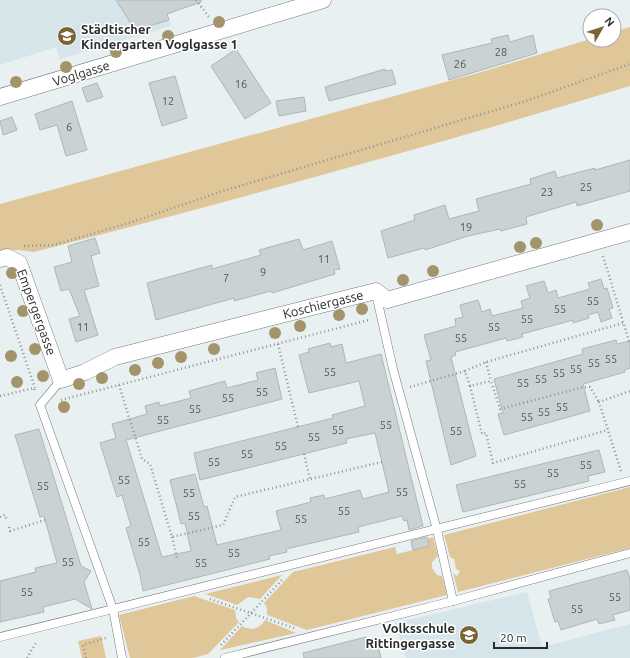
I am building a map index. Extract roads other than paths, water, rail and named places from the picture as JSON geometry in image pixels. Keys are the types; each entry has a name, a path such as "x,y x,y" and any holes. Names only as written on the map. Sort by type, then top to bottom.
{"street":[{"name":"Voglgasse","path":"0,97 323,0"},
{"name":"Koschiergasse","path":"61,380 85,372 115,357 376,291 387,300 630,232"},
{"name":"Empergergasse","path":"0,259 7,257 18,263 61,380"}],"lane":[{"path":"376,291 399,390 437,530 453,601"},
{"path":"61,380 40,405 113,609 122,658"},
{"path":"0,637 627,482"},
{"path":"225,658 453,601 630,553"}],"place":[{"name":"Städtischer Kindergarten Voglgasse 1","path":"67,36"},
{"name":"Volksschule Rittingergasse","path":"469,635"}]}
